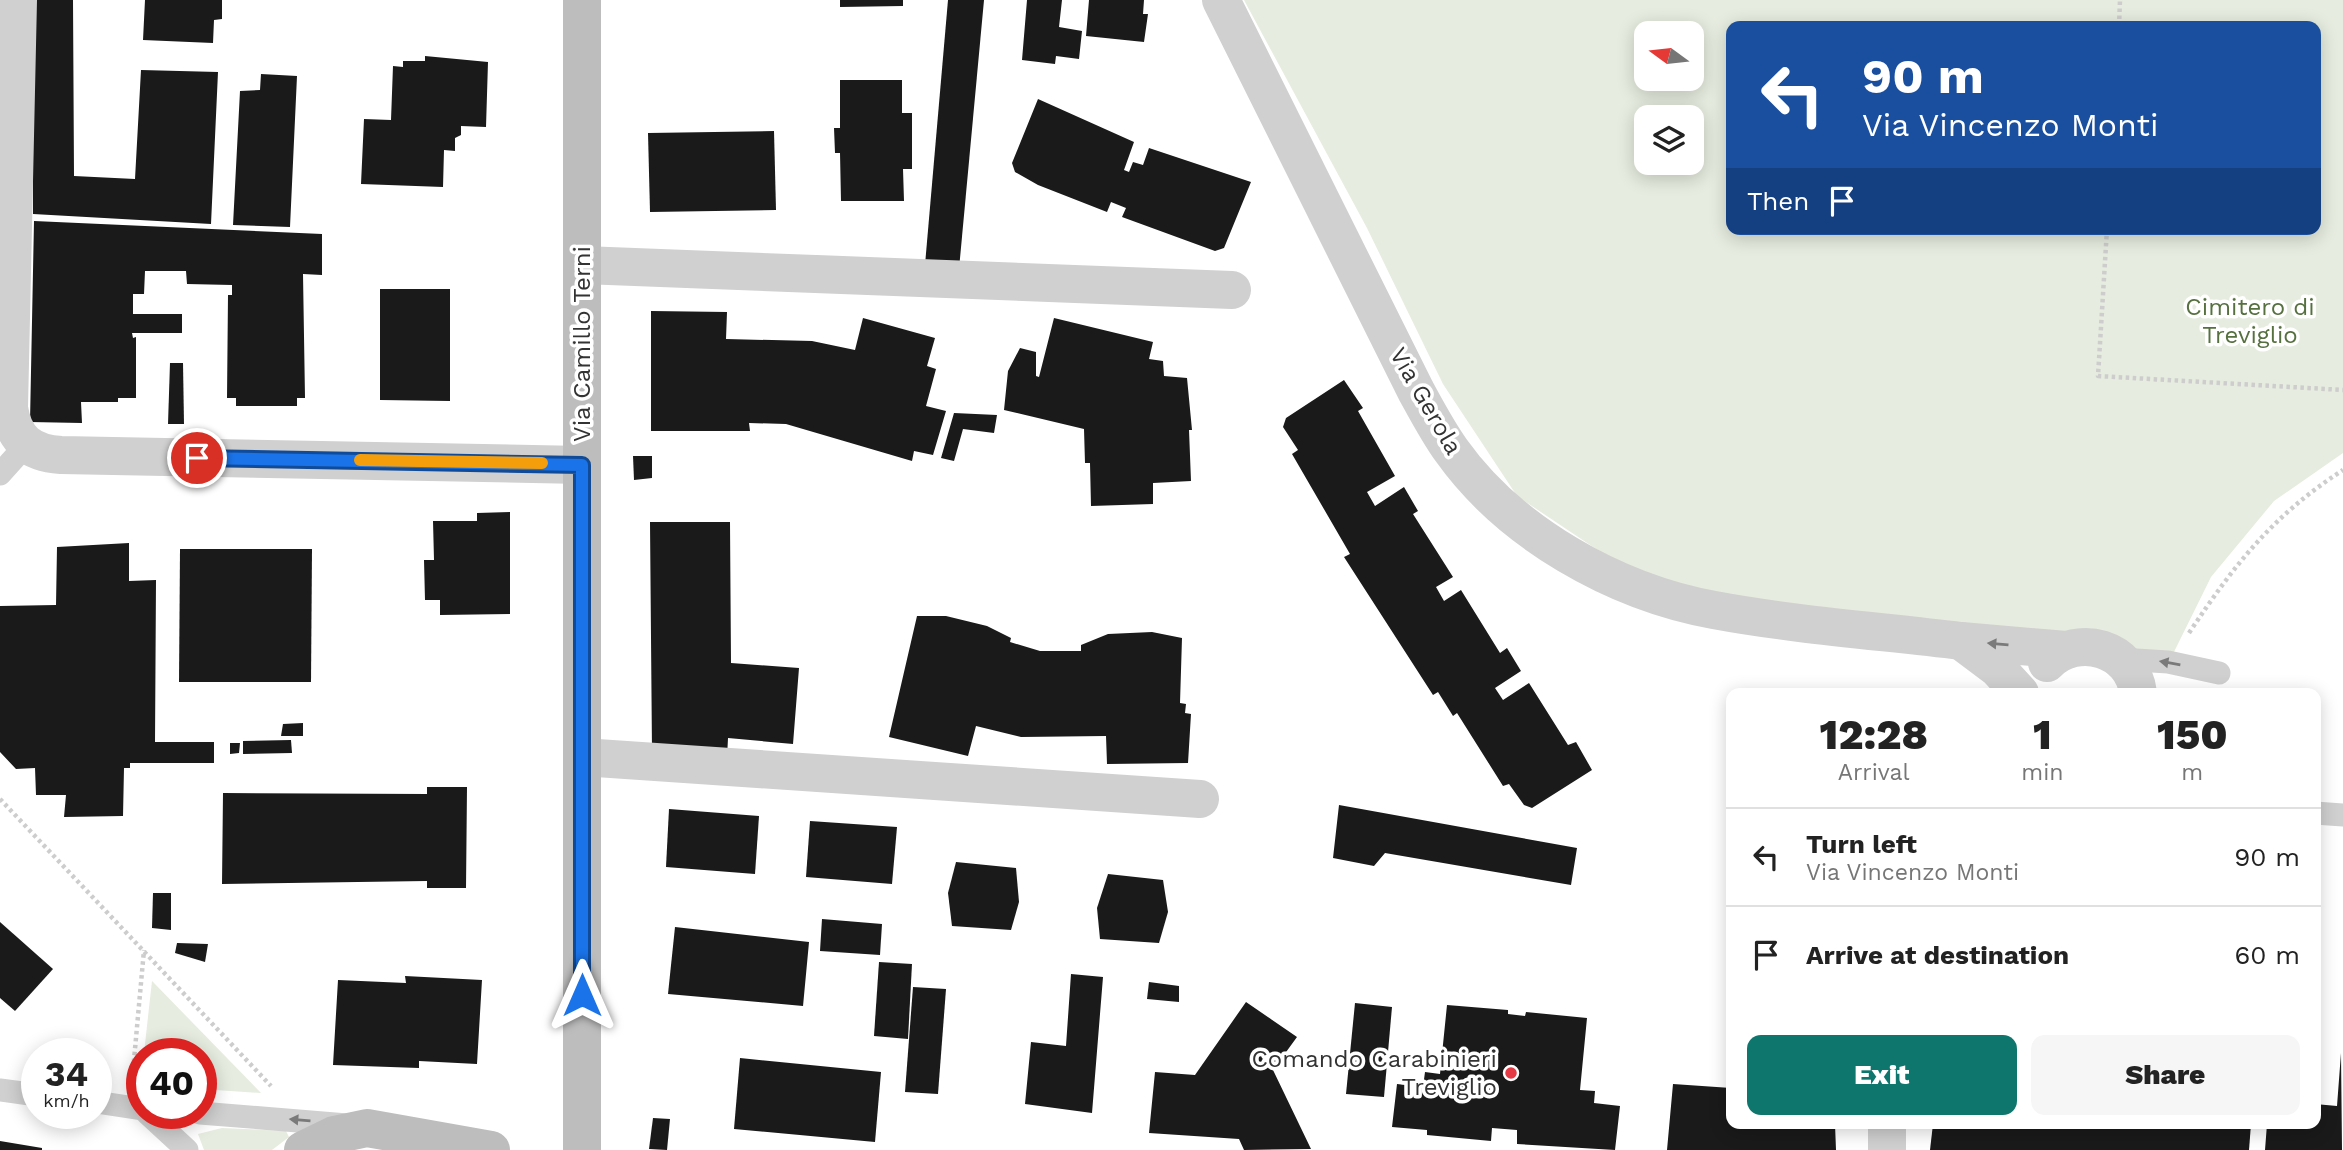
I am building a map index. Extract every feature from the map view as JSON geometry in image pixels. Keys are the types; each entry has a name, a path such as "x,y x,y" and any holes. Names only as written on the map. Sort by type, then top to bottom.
{"street":[{"path":"18,0 9,408 12,427 26,445 41,454 61,455 582,465"},
{"name":"Via Camillo Terni","path":"582,0 582,1150"},
{"name":"Via Gerola","path":"1221,0 1416,391 1451,451 1501,505 1563,550 1597,570 1651,592 1712,610 1961,641 2066,650 2095,647 2120,659"},
{"path":"583,265 1232,290"},
{"name":"Via Gerola","path":"1961,641 1997,668 2015,688"},
{"path":"2035,688 2041,670 2066,650"},
{"path":"2120,659 2132,673 2136,688"},
{"path":"582,757 1200,799"},
{"path":"302,1135 334,1135 368,1128 451,1146 491,1150"},
{"path":"1887,1129 1887,1150"}],"lane":[{"path":"0,474 26,445"},
{"path":"2120,659 2168,662 2218,673"},
{"path":"2321,813 2343,815"},
{"path":"0,1090 21,1093"},
{"path":"217,1117 302,1135"},
{"path":"164,1129 187,1150"}],"path":[{"path":"2119,21 2120,0"},
{"path":"2107,235 2098,376 2343,390"},
{"path":"2168,662 2219,587 2272,523 2343,470"},
{"path":"0,799 144,950 302,1135"},
{"path":"136,1038 144,950"}],"green space":[{"name":"Cimitero di Treviglio","path":"1244,0 2343,0 2343,453 2274,501 2211,577 2171,658 1711,594 1623,567 1517,496 1443,384 1367,228"},
{"path":"152,981 207,1038 146,1038"},
{"path":"217,1048 261,1093 217,1090"},
{"path":"222,1128 286,1131 289,1137 272,1150 204,1150 198,1134"}],"building":[{"path":"33,0 73,0 74,176 135,179 141,70 218,72 211,224 33,214"},
{"path":"145,0 222,0 222,19 214,20 213,43 143,40"},
{"path":"840,0 903,0 903,6 840,7"},
{"path":"948,0 984,0 959,269 925,265"},
{"path":"1027,0 1062,0 1059,27 1082,31 1079,59 1056,56 1055,64 1022,60"},
{"path":"1089,0 1144,0 1143,14 1148,14 1144,42 1086,36"},
{"path":"425,56 488,62 486,127 461,126 461,135 455,138 455,151 444,150 443,187 361,184 364,119 391,120 393,66 403,67 403,61 425,61"},
{"path":"261,74 297,76 290,227 233,225 240,91 260,90"},
{"path":"840,80 902,80 902,113 912,113 912,169 903,169 904,201 841,201 840,153 835,153 834,128 840,128"},
{"path":"1038,99 1134,142 1124,170 1129,172 1133,162 1143,165 1149,148 1251,182 1224,248 1215,251 1122,217 1126,208 1111,202 1107,212 1038,185 1015,172 1012,163"},
{"path":"774,131 776,210 650,212 648,133"},
{"path":"34,221 322,234 322,275 303,274 305,398 297,398 297,406 236,406 236,398 227,398 228,295 232,295 232,285 187,284 186,271 145,271 144,294 133,294 133,314 182,314 182,333 132,333 133,338 136,337 136,398 118,398 118,402 81,402 82,423 30,422"},
{"path":"380,289 450,289 450,401 380,400"},
{"path":"651,311 727,312 726,339 812,341 855,350 863,318 935,338 927,366 936,369 926,406 946,411 933,455 914,451 912,461 786,424 749,423 750,431 651,431"},
{"path":"1054,318 1153,342 1149,359 1163,361 1164,376 1187,378 1192,430 1189,430 1191,481 1153,483 1153,504 1091,506 1090,463 1085,463 1084,429 1004,410 1008,371 1020,348 1036,352 1036,376 1039,377"},
{"path":"170,363 183,363 184,424 168,424"},
{"path":"1344,380 1363,408 1358,411 1395,476 1367,492 1375,506 1404,487 1418,511 1413,514 1453,577 1436,587 1444,601 1461,590 1500,653 1507,648 1521,671 1495,688 1503,700 1529,683 1568,745 1576,742 1592,770 1532,808 1524,805 1509,784 1503,786 1457,713 1453,716 1438,692 1433,695 1344,557 1350,554 1292,454 1298,450 1283,427 1286,418"},
{"path":"954,413 997,415 994,433 963,429 954,461 941,458"},
{"path":"633,456 652,456 652,478 634,480"},
{"path":"510,512 510,614 440,615 440,600 425,600 424,560 434,560 433,521 477,521 477,513"},
{"path":"650,522 730,522 731,663 799,668 793,744 728,738 727,758 652,752"},
{"path":"129,543 129,581 156,580 155,742 214,742 214,763 130,763 130,768 124,768 123,816 64,817 66,795 36,795 35,768 16,769 0,752 0,606 56,605 57,547"},
{"path":"180,549 312,549 311,682 179,682"},
{"path":"917,616 946,616 987,626 1011,638 1010,642 1040,651 1081,651 1081,645 1108,634 1152,632 1182,638 1180,703 1186,704 1185,713 1191,714 1188,763 1107,764 1106,736 1021,737 976,726 968,756 889,737"},
{"path":"303,723 303,736 281,736 283,724"},
{"path":"291,740 292,753 243,754 243,741"},
{"path":"230,743 240,743 239,753 230,754"},
{"path":"427,787 467,787 466,888 427,888 427,881 222,884 223,793 427,794"},
{"path":"1339,805 1577,848 1571,885 1385,853 1374,866 1333,858"},
{"path":"669,809 759,816 755,874 666,867"},
{"path":"810,821 897,827 892,884 806,877"},
{"path":"956,862 1016,868 1019,902 1011,930 952,926 948,893"},
{"path":"1108,874 1163,880 1168,912 1159,943 1100,939 1097,908"},
{"path":"153,893 171,893 171,930 152,928"},
{"path":"822,919 882,924 880,955 820,951"},
{"path":"0,922 53,969 15,1011 0,998"},
{"path":"675,927 809,942 803,1006 668,994"},
{"path":"177,943 208,944 205,962 175,953"},
{"path":"879,962 912,964 908,1039 874,1036"},
{"path":"1071,974 1103,977 1092,1113 1025,1104 1031,1042 1066,1046"},
{"path":"405,976 482,980 477,1064 419,1061 419,1068 333,1065 338,980 406,983"},
{"path":"1149,982 1179,986 1179,1002 1147,999"},
{"path":"913,987 946,989 938,1094 905,1092"},
{"path":"1246,1002 1297,1037 1273,1070 1311,1149 1244,1150 1239,1139 1149,1133 1155,1072 1195,1075"},
{"path":"1355,1003 1392,1007 1384,1097 1346,1094"},
{"path":"1447,1005 1508,1010 1508,1014 1525,1016 1526,1012 1587,1018 1580,1090 1595,1091 1594,1103 1620,1106 1615,1150 1517,1144 1517,1130 1492,1128 1491,1141 1427,1135 1427,1130 1392,1127 1397,1084 1423,1087 1425,1072 1440,1074"},
{"path":"2341,1053 2342,1150 2265,1150 2267,1129 2321,1129 2321,1105 2337,1106"},
{"path":"740,1058 881,1072 875,1142 734,1129"},
{"path":"1673,1084 1726,1088 1726,1129 1835,1129 1836,1150 1667,1150"},
{"path":"653,1118 670,1119 667,1150 649,1149"},
{"path":"1932,1129 2251,1129 2249,1150 1930,1150"},
{"path":"0,1141 42,1148 42,1150 0,1150"}],"slow traffic":[{"path":"360,460 542,463"}],"place":[{"name":"Comando Carabinieri Treviglio","path":"1511,1073"}],"route":[{"path":"197,458 582,465 582,995"}]}
